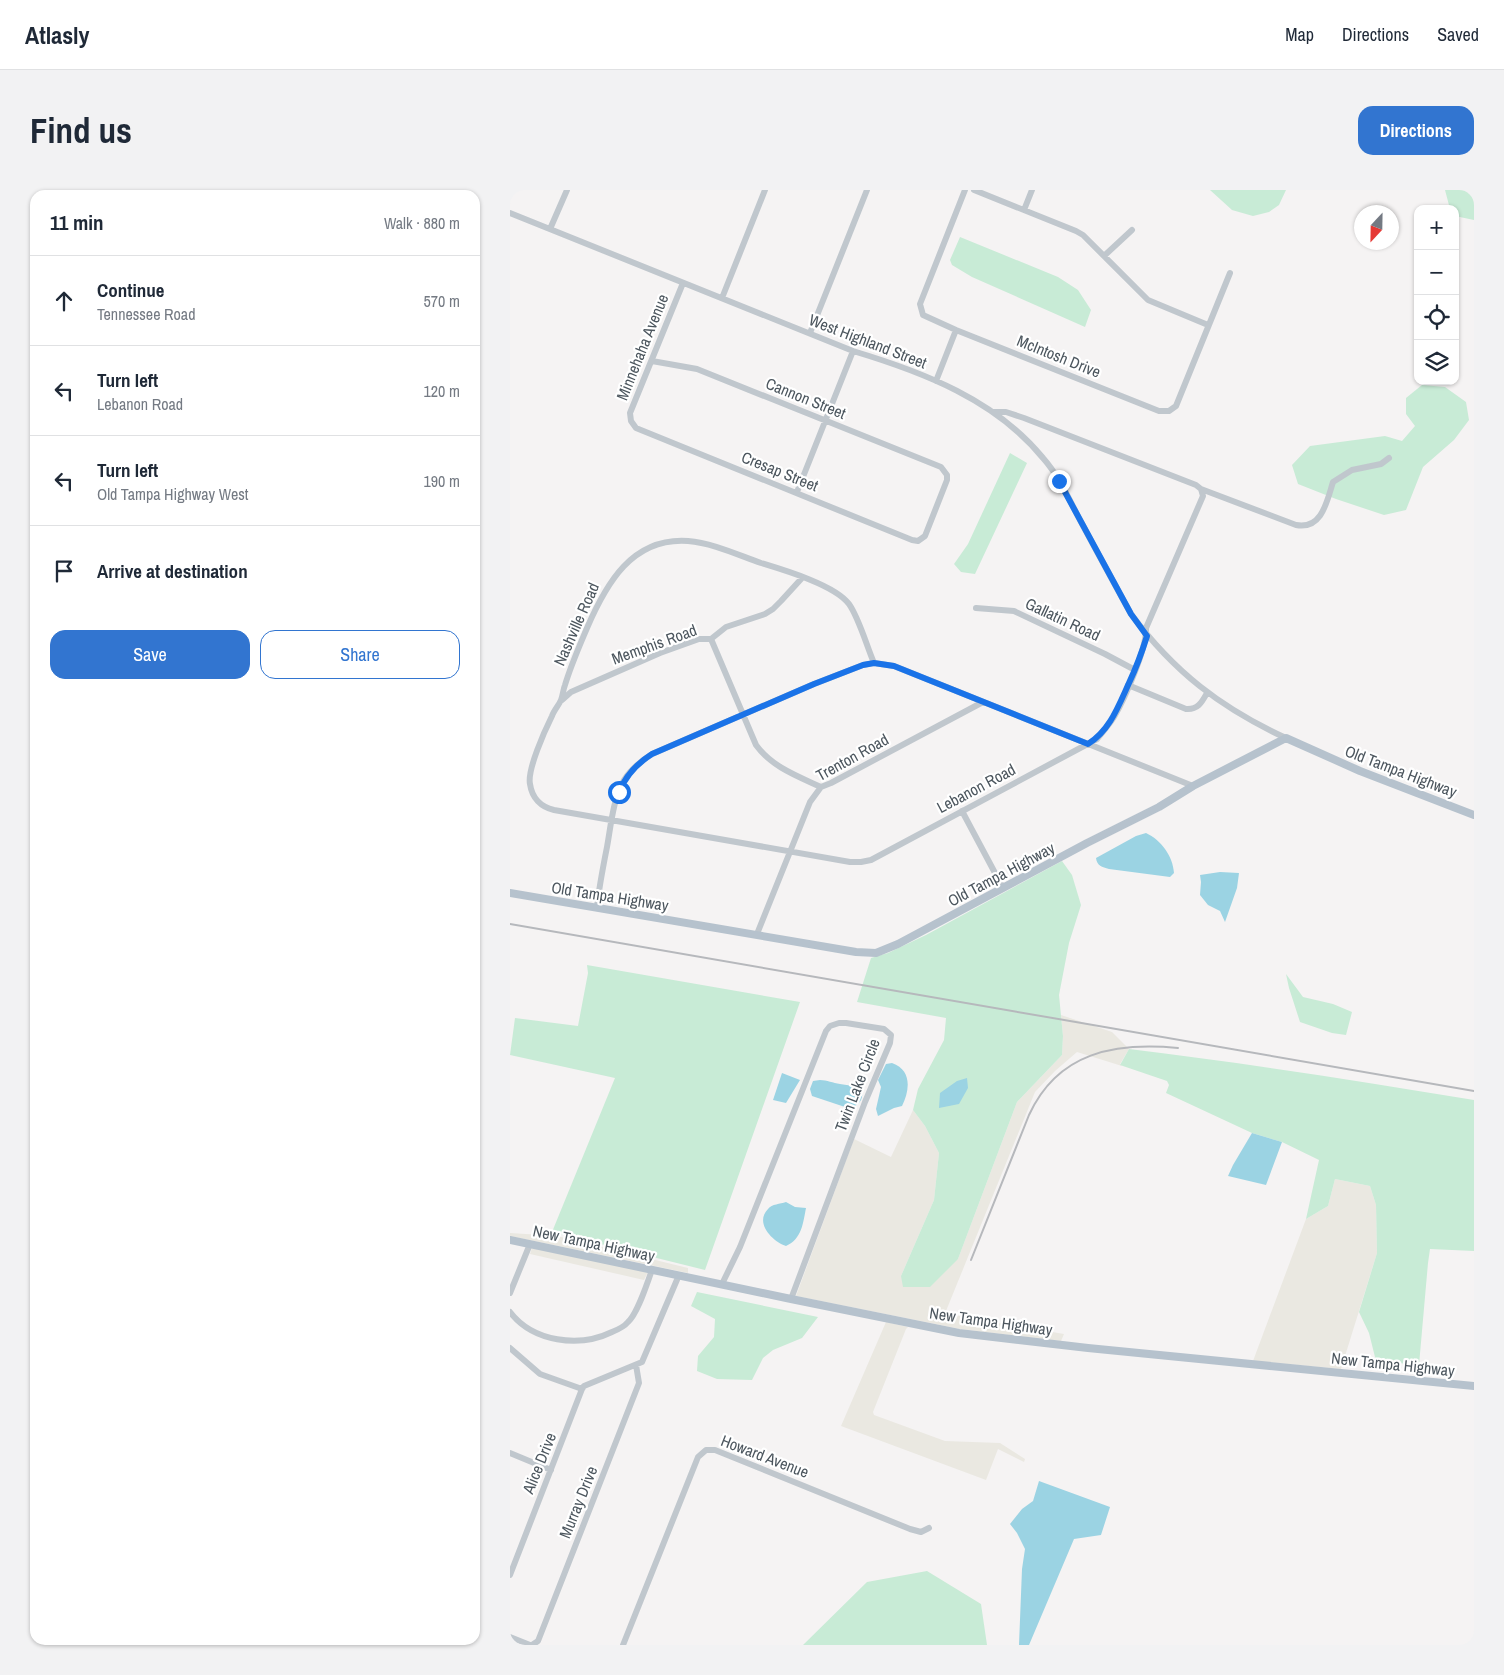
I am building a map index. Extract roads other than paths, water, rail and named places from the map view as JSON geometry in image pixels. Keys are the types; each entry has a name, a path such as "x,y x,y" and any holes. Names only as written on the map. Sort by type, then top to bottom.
{"main road":[{"name":"Old Tampa Highway","path":"510,893 856,952 876,953 898,944 1286,738 1360,771 1474,815"},
{"name":"New Tampa Highway","path":"510,1240 922,1326 1004,1339 1474,1386"}],"street":[{"path":"550,229 567,190"},
{"path":"722,298 765,190"},
{"path":"810,333 867,190"},
{"name":"McIntosh Drive","path":"965,190 926,289 920,308 923,315 956,330 1164,412 1176,406 1230,273"},
{"path":"974,190 1076,231 1153,303 1208,326"},
{"path":"1024,210 1032,190"},
{"name":"West Highland Street","path":"510,213 853,351 891,363 936,381 960,392 993,412 1006,412 1052,428 1296,526 1307,526 1319,518 1323,513 1333,482 1352,470 1381,464 1390,458"},
{"path":"1104,256 1132,230"},
{"name":"Minnehaha Avenue","path":"631,421 630,414 683,283"},
{"path":"936,381 956,330"},
{"path":"797,492 853,351"},
{"name":"Cannon Street","path":"652,361 697,369 942,467 946,472 947,480 925,536 922,538"},
{"path":"993,412 1024,436 1054,472 1131,614 1168,660 1207,693 1238,713 1286,738"},
{"name":"Cresap Street","path":"631,421 636,428 912,540 918,541 922,538"},
{"name":"Lebanon Road","path":"612,820 850,862 861,862 871,860 1088,744 1096,739 1113,719 1143,652 1147,636 1146,628 1203,496 1201,489"},
{"name":"Nashville Road","path":"612,820 548,808 540,804 532,791 529,776 551,717 561,700 575,656 607,586 619,570 644,551 676,541 701,543 779,568 829,587 851,606 874,663"},
{"name":"Memphis Road","path":"561,700 571,692 699,639 711,639 726,627 773,609 802,578"},
{"name":"Gallatin Road","path":"976,608 1014,611 1106,654 1135,670"},
{"path":"711,639 756,745 777,766 821,787"},
{"path":"597,908 612,820 619,792 624,781 642,760 744,714 863,665 874,663 894,666 1193,786"},
{"path":"1128,685 1186,709 1197,707 1201,704 1207,693"},
{"name":"Trenton Road","path":"757,934 810,802 821,787 983,702"},
{"path":"962,811 1003,888"},
{"name":"Twin Lake Circle","path":"722,1284 740,1247 826,1031 830,1026 846,1022 884,1029 891,1035 890,1043 865,1102 791,1299"},
{"path":"510,1293 530,1244"},
{"path":"510,1312 519,1322 544,1336 572,1341 592,1340 606,1335 628,1322 638,1305 652,1270"},
{"path":"510,1348 540,1374 582,1389 584,1386 642,1362 679,1275"},
{"name":"Murray Drive","path":"510,1637 531,1645 538,1641 639,1383 636,1365"},
{"name":"Alice Drive","path":"510,1575 582,1389"},
{"name":"Howard Avenue","path":"623,1645 698,1457 706,1450 715,1450 910,1529 921,1532 929,1528"},
{"path":"510,1453 551,1470"}],"water":[{"path":"1146,833 1157,840 1169,855 1174,873 1170,877 1109,869 1097,863 1096,858 1136,836"},
{"path":"1220,872 1239,873 1237,888 1225,922 1220,911 1208,905 1200,895 1200,875"},
{"path":"892,1063 903,1070 906,1075 908,1081 907,1094 902,1106 878,1116 876,1109 881,1087 878,1080 886,1064"},
{"path":"782,1073 800,1080 786,1103 773,1100"},
{"path":"967,1078 968,1088 959,1104 939,1108 940,1093 957,1081"},
{"path":"820,1080 856,1087 862,1091 861,1100 856,1106 848,1108 812,1096 810,1089 813,1081"},
{"path":"1252,1133 1282,1142 1266,1185 1228,1176"},
{"path":"786,1202 795,1207 806,1208 799,1235 786,1246 771,1236 764,1226 763,1220 764,1214 770,1207"},
{"path":"1039,1481 1110,1507 1101,1535 1074,1539 1029,1645 1019,1645 1022,1569 1025,1549 1010,1524 1022,1509 1033,1501"}],"railway":[{"path":"510,924 1474,1091"},
{"path":"971,1260 1029,1115 1041,1094 1056,1077 1072,1065 1091,1056 1111,1050 1132,1047 1178,1048"}]}
